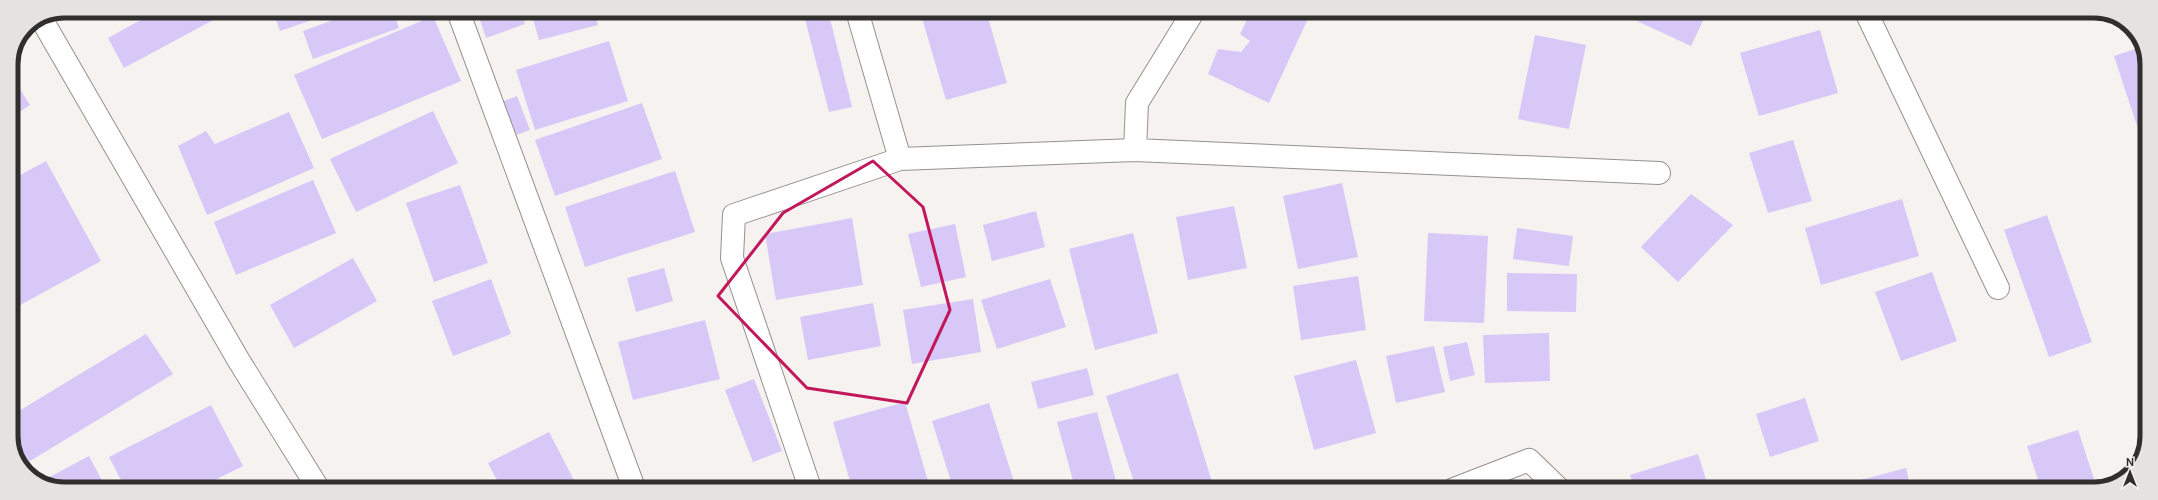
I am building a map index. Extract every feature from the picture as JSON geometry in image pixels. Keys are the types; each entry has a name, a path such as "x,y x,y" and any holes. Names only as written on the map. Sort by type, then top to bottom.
{"street":[{"path":"461,18 632,482"},
{"path":"859,18 900,159"},
{"path":"1135,150 1136,103 1189,18"},
{"path":"1869,18 1998,288"},
{"path":"44,23 239,361 314,482"},
{"path":"808,482 732,258 734,214 900,159 1135,150 1658,173"},
{"path":"1472,482 1529,460 1552,482"}],"highlighted area":[{"path":"873,161 923,207 950,310 907,403 807,388 718,296 783,213"}],"building":[{"path":"144,18 217,18 124,68 108,38"},
{"path":"275,18 318,18 280,31"},
{"path":"339,18 395,18 399,28 313,59 303,31"},
{"path":"428,18 434,18 461,81 322,139 294,75"},
{"path":"479,18 523,18 525,24 486,38"},
{"path":"533,18 596,18 598,25 539,40"},
{"path":"805,18 830,18 852,107 829,112"},
{"path":"922,18 988,18 1007,83 946,100"},
{"path":"1248,18 1308,18 1269,103 1208,74 1218,49 1241,52 1250,41 1240,34"},
{"path":"1639,18 1704,18 1691,46 1637,21"},
{"path":"1820,30 1838,93 1759,116 1740,53"},
{"path":"1535,35 1586,45 1569,129 1518,119"},
{"path":"609,41 628,101 535,130 516,70"},
{"path":"2137,48 2138,52 2140,61 2140,135 2114,56"},
{"path":"18,86 30,105 18,113"},
{"path":"517,96 530,130 513,136 501,102"},
{"path":"642,103 662,159 555,196 535,140"},
{"path":"433,111 458,163 356,212 330,159"},
{"path":"289,112 314,168 207,215 178,146 206,131 215,144"},
{"path":"1793,140 1812,201 1768,213 1749,153"},
{"path":"46,161 101,261 18,306 18,176"},
{"path":"675,171 695,232 585,267 565,207"},
{"path":"313,180 336,233 236,275 214,222"},
{"path":"1342,183 1358,257 1298,269 1283,196"},
{"path":"460,185 488,263 434,282 406,203"},
{"path":"1691,194 1733,225 1678,282 1641,247"},
{"path":"1902,199 1919,256 1821,285 1805,228"},
{"path":"1234,206 1247,268 1188,280 1176,217"},
{"path":"1036,211 1045,247 992,261 983,225"},
{"path":"2047,215 2092,342 2049,357 2004,230"},
{"path":"852,218 863,285 776,300 765,234"},
{"path":"955,224 966,277 921,287 908,234"},
{"path":"1517,228 1573,236 1569,266 1513,259"},
{"path":"1133,233 1158,333 1095,350 1069,249"},
{"path":"1428,233 1488,236 1484,323 1424,321"},
{"path":"353,258 377,301 294,348 270,305"},
{"path":"664,268 673,301 636,312 627,278"},
{"path":"1932,272 1957,341 1901,361 1875,292"},
{"path":"1507,273 1577,274 1576,312 1507,311"},
{"path":"1358,276 1366,330 1301,340 1293,286"},
{"path":"491,279 511,334 453,356 432,301"},
{"path":"1050,279 1066,327 997,349 981,300"},
{"path":"973,299 981,352 912,364 903,310"},
{"path":"873,303 881,346 808,360 800,317"},
{"path":"705,320 720,379 633,400 618,342"},
{"path":"1549,333 1550,381 1485,383 1483,335"},
{"path":"146,334 173,374 27,463 19,445 18,412"},
{"path":"1467,342 1475,375 1450,381 1443,347"},
{"path":"1434,346 1445,392 1396,403 1386,356"},
{"path":"1356,360 1376,433 1314,450 1294,376"},
{"path":"1087,368 1094,395 1038,409 1031,382"},
{"path":"1178,373 1212,482 1134,482 1106,396"},
{"path":"754,379 782,451 753,462 725,390"},
{"path":"1805,398 1819,441 1770,457 1756,414"},
{"path":"905,402 928,482 850,482 833,422"},
{"path":"989,403 1014,482 951,482 932,421"},
{"path":"211,405 243,466 211,482 122,482 109,457"},
{"path":"1097,412 1116,482 1073,482 1057,422"},
{"path":"2078,430 2095,482 2039,482 2027,446"},
{"path":"549,432 575,482 498,482 488,463"},
{"path":"1698,454 1707,482 1632,482 1630,475"},
{"path":"89,456 103,482 64,482 46,479"},
{"path":"1906,468 1909,482 1854,482"}]}
